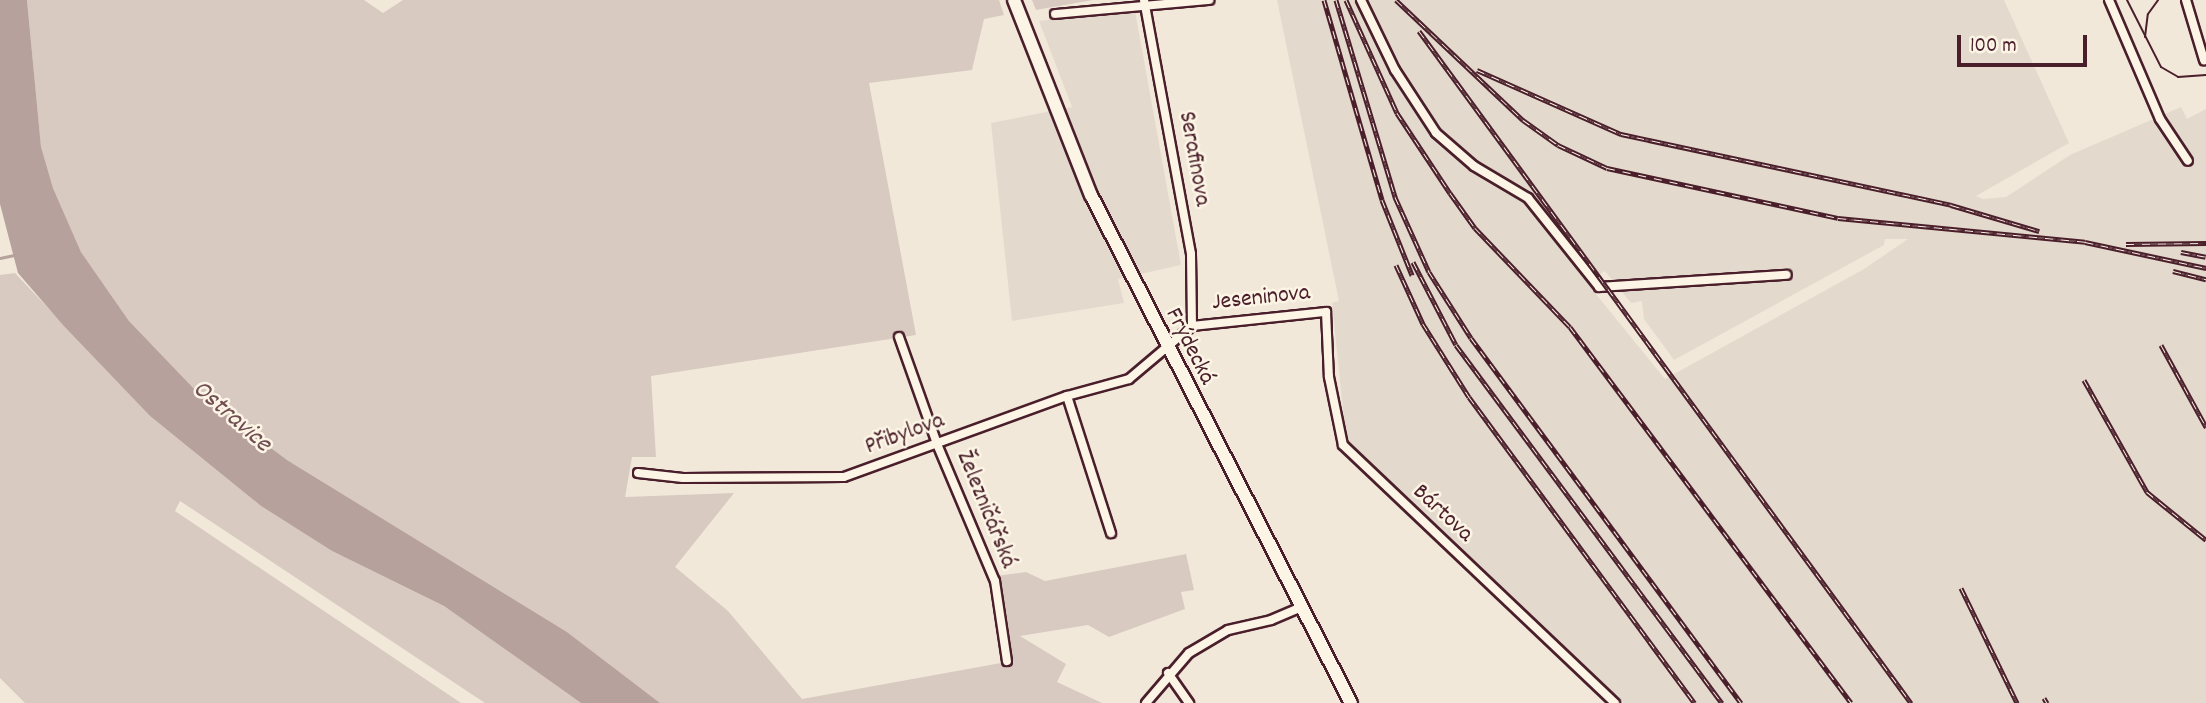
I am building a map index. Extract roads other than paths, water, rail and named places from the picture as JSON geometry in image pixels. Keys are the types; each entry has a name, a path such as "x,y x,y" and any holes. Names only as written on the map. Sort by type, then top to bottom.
{"main road":[{"name":"Frýdecká","path":"1014,0 1086,184 1166,348 1351,703"}],"street":[{"path":"1055,14 1144,2 1209,0"},
{"path":"1361,0 1395,71 1436,133 1474,166 1528,198 1599,287 1787,275"},
{"path":"2109,0 2160,119 2188,161"},
{"path":"2186,0 2204,60"},
{"name":"Serafinova","path":"1144,2 1191,254 1192,326"},
{"name":"Jeseninova","path":"1166,348 1192,326 1326,312"},
{"name":"Bártova","path":"1326,312 1329,377 1343,445 1615,703"},
{"name":"Železničářská","path":"900,337 937,443 995,581 1007,661"},
{"name":"Přibylova","path":"638,473 831,480 1067,396 1129,379 1166,348"},
{"path":"1067,396 1111,533"},
{"path":"1146,703 1168,673 1189,653 1228,630 1270,620 1299,607"},
{"path":"1168,673 1189,703"}],"waterway":[{"path":"0,258 14,255"}],"tram line":[{"path":"2127,0 2161,67 2178,77 2206,75"},
{"path":"2145,37 2148,14 2158,0"}],"railway":[{"path":"1324,0 1382,200 1412,275"},
{"path":"1336,0 1395,197 1429,272 1471,338 1741,703"},
{"path":"1346,0 1397,113 1475,228 1570,327 1851,703"},
{"path":"1396,0 1523,120 1558,145 1607,168 1838,218 2085,242 2206,268"},
{"path":"1419,31 1911,703"},
{"path":"1477,70 1621,134 1951,205 2039,231"},
{"path":"2126,244 2206,243"},
{"path":"2181,252 2206,257"},
{"path":"1413,262 1456,345 1722,703"},
{"path":"1396,265 1423,324 1469,397 1695,703"},
{"path":"2173,271 2206,279"},
{"path":"2161,345 2206,427"},
{"path":"2084,380 2147,492 2206,540"},
{"path":"1961,588 2017,703"},
{"path":"2044,698 2047,703"}],"water label":[{"name":"Ostravice","path":"231,417"}]}
